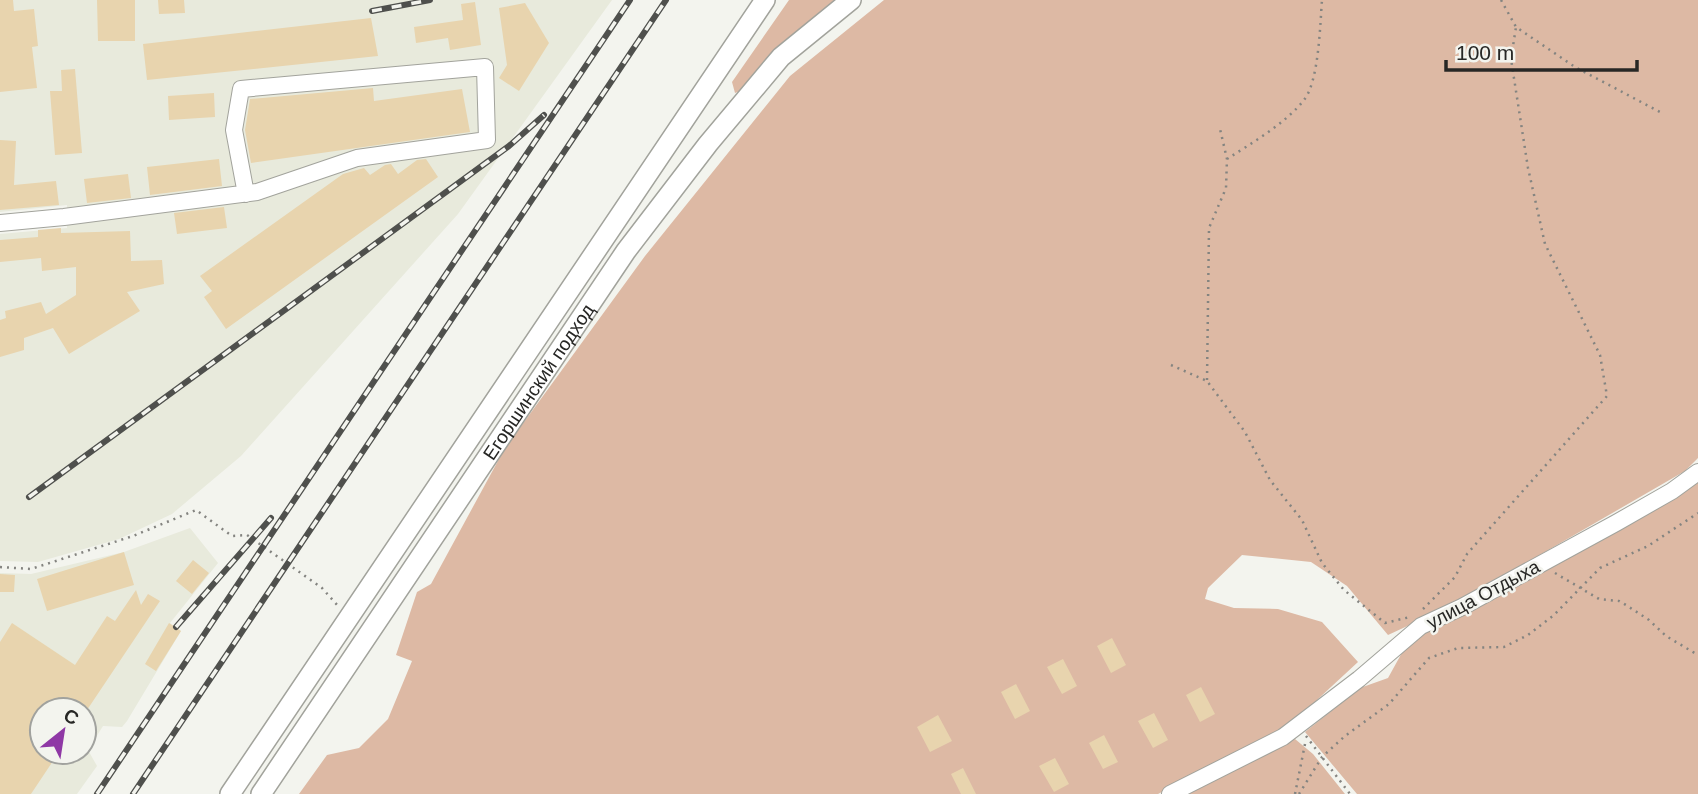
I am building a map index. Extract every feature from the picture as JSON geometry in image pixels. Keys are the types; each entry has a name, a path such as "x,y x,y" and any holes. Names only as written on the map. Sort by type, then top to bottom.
{"main road":[{"name":"Егоршинский подход","path":"230,794 767,0"},
{"name":"Егоршинский подход","path":"261,794 626,250 773,65 849,1"}],"street":[{"path":"0,223 246,194 356,158 487,140 485,67 241,89 234,130 246,194"},
{"name":"улица Отдыха","path":"1170,794 1283,737 1359,679 1421,626 1462,607 1672,491 1698,472"}],"path":[{"path":"1227,159 1265,135 1305,99 1318,56 1322,0"},
{"path":"1501,0 1516,27 1575,67 1660,112"},
{"path":"1171,365 1207,381 1245,432 1270,480 1302,520 1322,563 1344,590 1385,623 1416,616 1455,577 1467,554 1607,396 1600,355 1545,244 1528,168 1511,59 1516,27"},
{"path":"1207,381 1209,228 1226,188 1227,159 1220,129"},
{"path":"0,567 31,569 85,553 196,510 232,536 247,535 322,588 349,619"},
{"path":"1297,794 1322,757 1345,736 1389,704 1429,658 1458,648 1504,648 1528,635 1554,615 1600,568 1648,547 1698,513"},
{"path":"1540,564 1581,586 1587,593 1626,604 1666,636 1698,655"},
{"path":"1297,794 1306,736 1350,794"}],"shaded area":[{"path":"0,0 612,0 458,214 241,456 172,514 119,539 38,562 0,561 0,234 67,228 67,205 0,212"},
{"path":"789,0 838,0 745,89 735,93 732,82"},
{"path":"884,0 1698,0 1698,458 1685,471 1455,604 1388,635 1347,586 1311,562 1242,555 1208,588 1205,599 1234,608 1278,609 1322,622 1358,662 1291,724 1158,794 299,794 327,755 359,748 388,719 412,661 396,655 417,592 431,584 505,448 645,256 790,76"},
{"path":"1698,481 1698,794 1357,794 1305,732 1360,688 1388,678 1409,640"},
{"path":"190,528 218,563 170,623 181,631 122,727 103,726 98,734 98,696 28,696 28,766 97,766 77,794 0,794 0,573 31,574 124,552"},
{"path":"1295,739 1313,754 1345,794 1186,794"}],"building":[{"path":"0,0 13,0 14,11 34,9 38,46 32,47 37,88 0,92"},
{"path":"97,0 135,0 135,41 98,41"},
{"path":"158,0 184,0 185,13 159,14"},
{"path":"475,2 481,45 450,50 448,38 416,43 414,27 463,20 461,4"},
{"path":"525,3 549,43 519,91 499,78 507,65 499,8"},
{"path":"371,18 378,56 147,80 143,44"},
{"path":"75,69 82,153 55,155 50,91 62,91 61,70"},
{"path":"373,88 374,101 462,89 470,132 251,163 245,130 250,99"},
{"path":"214,93 215,117 169,120 168,96"},
{"path":"0,140 16,141 14,185 56,181 59,205 0,210"},
{"path":"219,159 222,186 150,195 147,167"},
{"path":"426,159 438,177 226,329 204,297 212,291 200,276 343,174 364,168 370,175 391,164 398,174 417,160"},
{"path":"128,174 131,198 87,203 84,179"},
{"path":"224,207 227,228 177,234 174,213"},
{"path":"61,228 61,233 130,231 131,261 162,260 164,284 127,292 140,311 69,354 53,328 24,338 24,350 0,357 0,320 6,318 5,311 41,302 46,314 76,295 76,267 42,271 41,258 0,262 0,240 38,237 38,230"},
{"path":"124,552 134,585 47,611 37,579"},
{"path":"193,560 209,573 192,594 176,581"},
{"path":"0,574 15,575 14,592 0,592"},
{"path":"136,590 141,605 148,594 160,601 96,696 28,696 28,766 50,766 31,794 0,794 0,642 12,623 75,665 107,616 115,621"},
{"path":"169,623 181,631 156,671 145,664"},
{"path":"1112,638 1126,665 1111,673 1097,646"},
{"path":"1063,659 1077,686 1062,694 1047,667"},
{"path":"1016,684 1030,711 1015,719 1001,692"},
{"path":"1201,687 1215,714 1200,722 1186,695"},
{"path":"1154,713 1168,740 1153,748 1138,721"},
{"path":"938,715 952,741 930,752 917,727"},
{"path":"1104,735 1118,762 1103,769 1089,743"},
{"path":"1055,758 1069,784 1054,792 1039,766"},
{"path":"963,768 976,794 961,794 951,774"}],"railway":[{"path":"372,11 430,0"},
{"path":"97,794 630,0"},
{"path":"133,794 666,0"},
{"path":"29,497 509,146 544,115"},
{"path":"176,627 271,518"}]}
